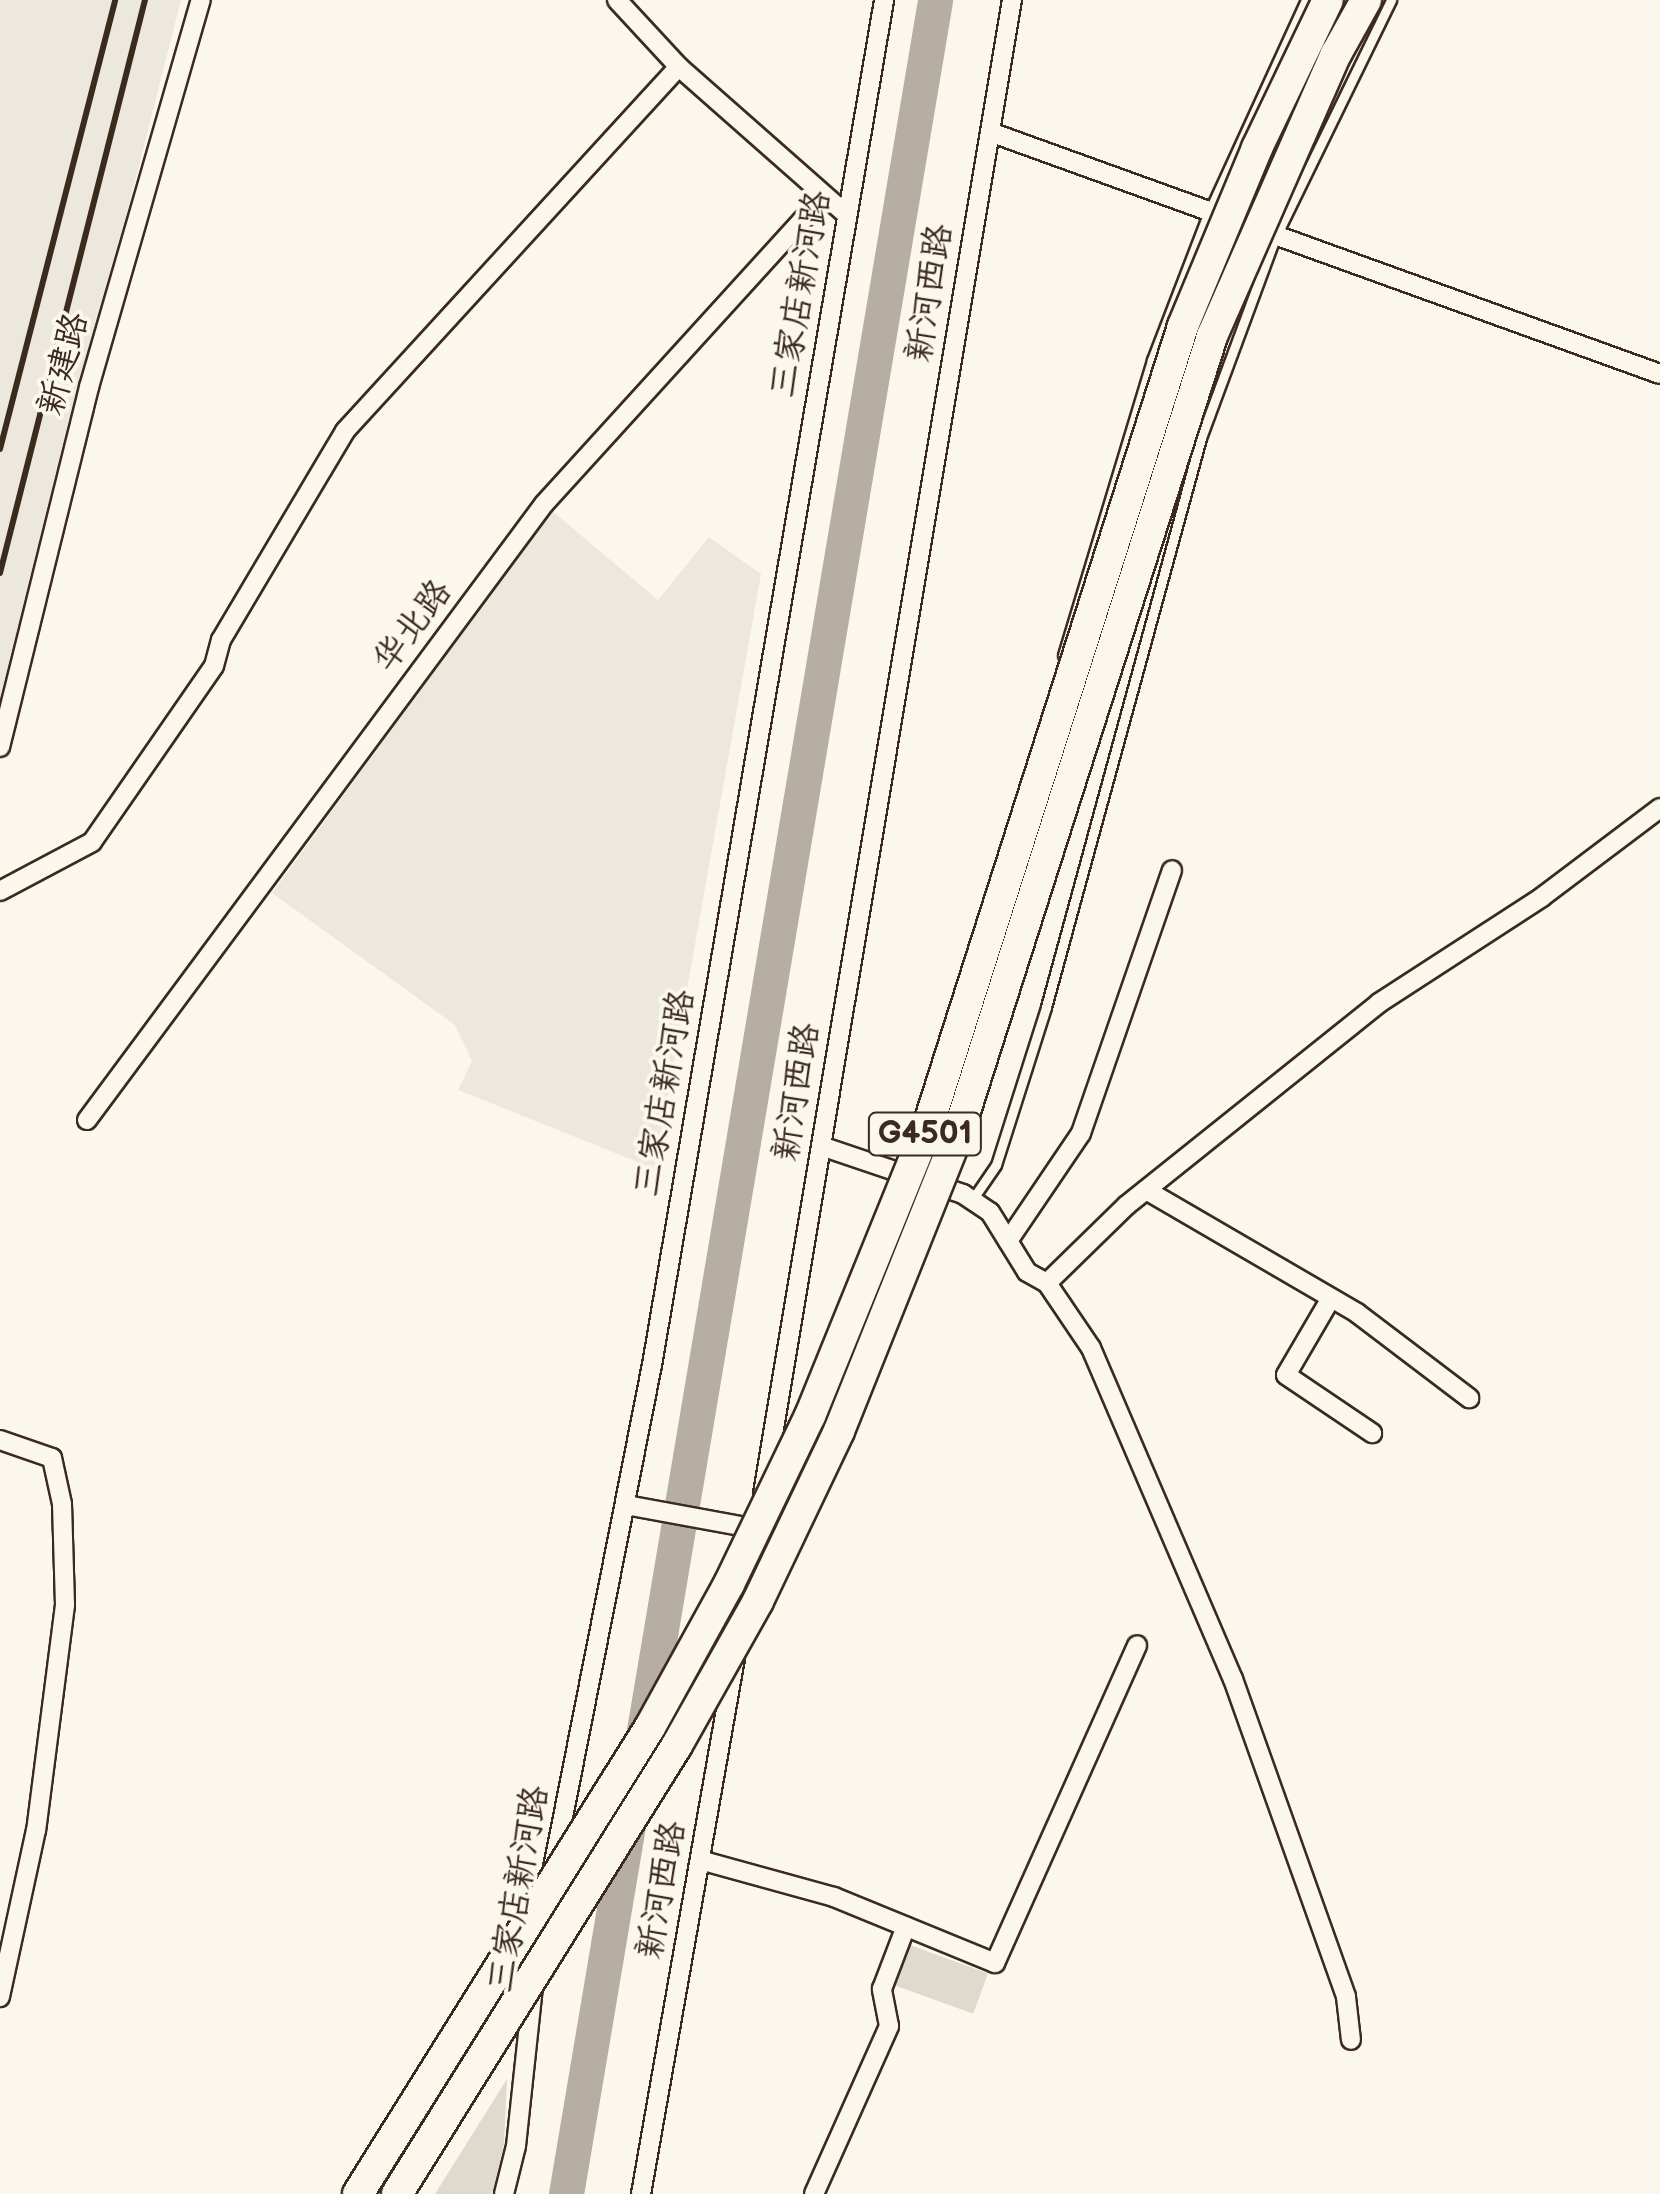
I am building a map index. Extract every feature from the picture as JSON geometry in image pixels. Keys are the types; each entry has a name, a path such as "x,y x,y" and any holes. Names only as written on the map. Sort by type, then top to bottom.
{"highway":[{"name":"G4501","path":"358,2194 650,1727 729,1584 810,1416 930,1123 1183,326 1256,148 1328,0"},
{"name":"G4501","path":"397,2194 676,1746 758,1601 840,1430 958,1134 1212,336 1336,54 1366,0"}],"street":[{"name":"新建路","path":"0,747 89,386 201,0"},
{"path":"618,0 679,67 822,198 847,215"},
{"name":"三家店新河路","path":"504,2194 562,1812 626,1506 884,0"},
{"name":"新河西路","path":"642,2194 822,1146 1012,0"},
{"path":"0,891 92,842 214,666 221,640 346,431 679,67"},
{"path":"990,132 1208,214 1660,374"},
{"name":"华北路","path":"87,1120 544,504 822,198"},
{"path":"1048,1283 1146,1190 1379,1002 1542,896 1660,808"},
{"path":"1008,1242 1081,1133 1172,870"},
{"path":"822,1146 972,1200 990,1212 1027,1272 1048,1283 1091,1348 1232,1679 1346,1996 1351,2040"},
{"path":"1146,1190 1331,1298 1469,1398"},
{"path":"1331,1298 1286,1374 1372,1434"},
{"path":"0,1440 52,1458 62,1504 64,1605 36,1830 0,1997"},
{"path":"626,1506 757,1529"},
{"path":"700,1860 834,1896 996,1963 1138,1645"},
{"path":"814,2194 890,2026 882,1989 906,1926"}],"lane":[{"path":"904,1174 957,1019 1114,475 1208,214 1306,0"},
{"path":"972,1200 996,1165 1201,438 1275,238 1391,0"}],"shaded area":[{"path":"0,0 181,0 0,712"},
{"path":"552,511 658,600 709,537 761,574 655,1169 458,1090 472,1061 455,1025 272,893"},
{"path":"910,1945 988,1973 973,2014 895,1985"},
{"path":"507,2079 504,2144 492,2194 435,2194"}],"waterway":[{"path":"566,2194 935,0"}],"railway":[{"path":"0,449 115,0"},
{"path":"0,573 145,0"}]}
